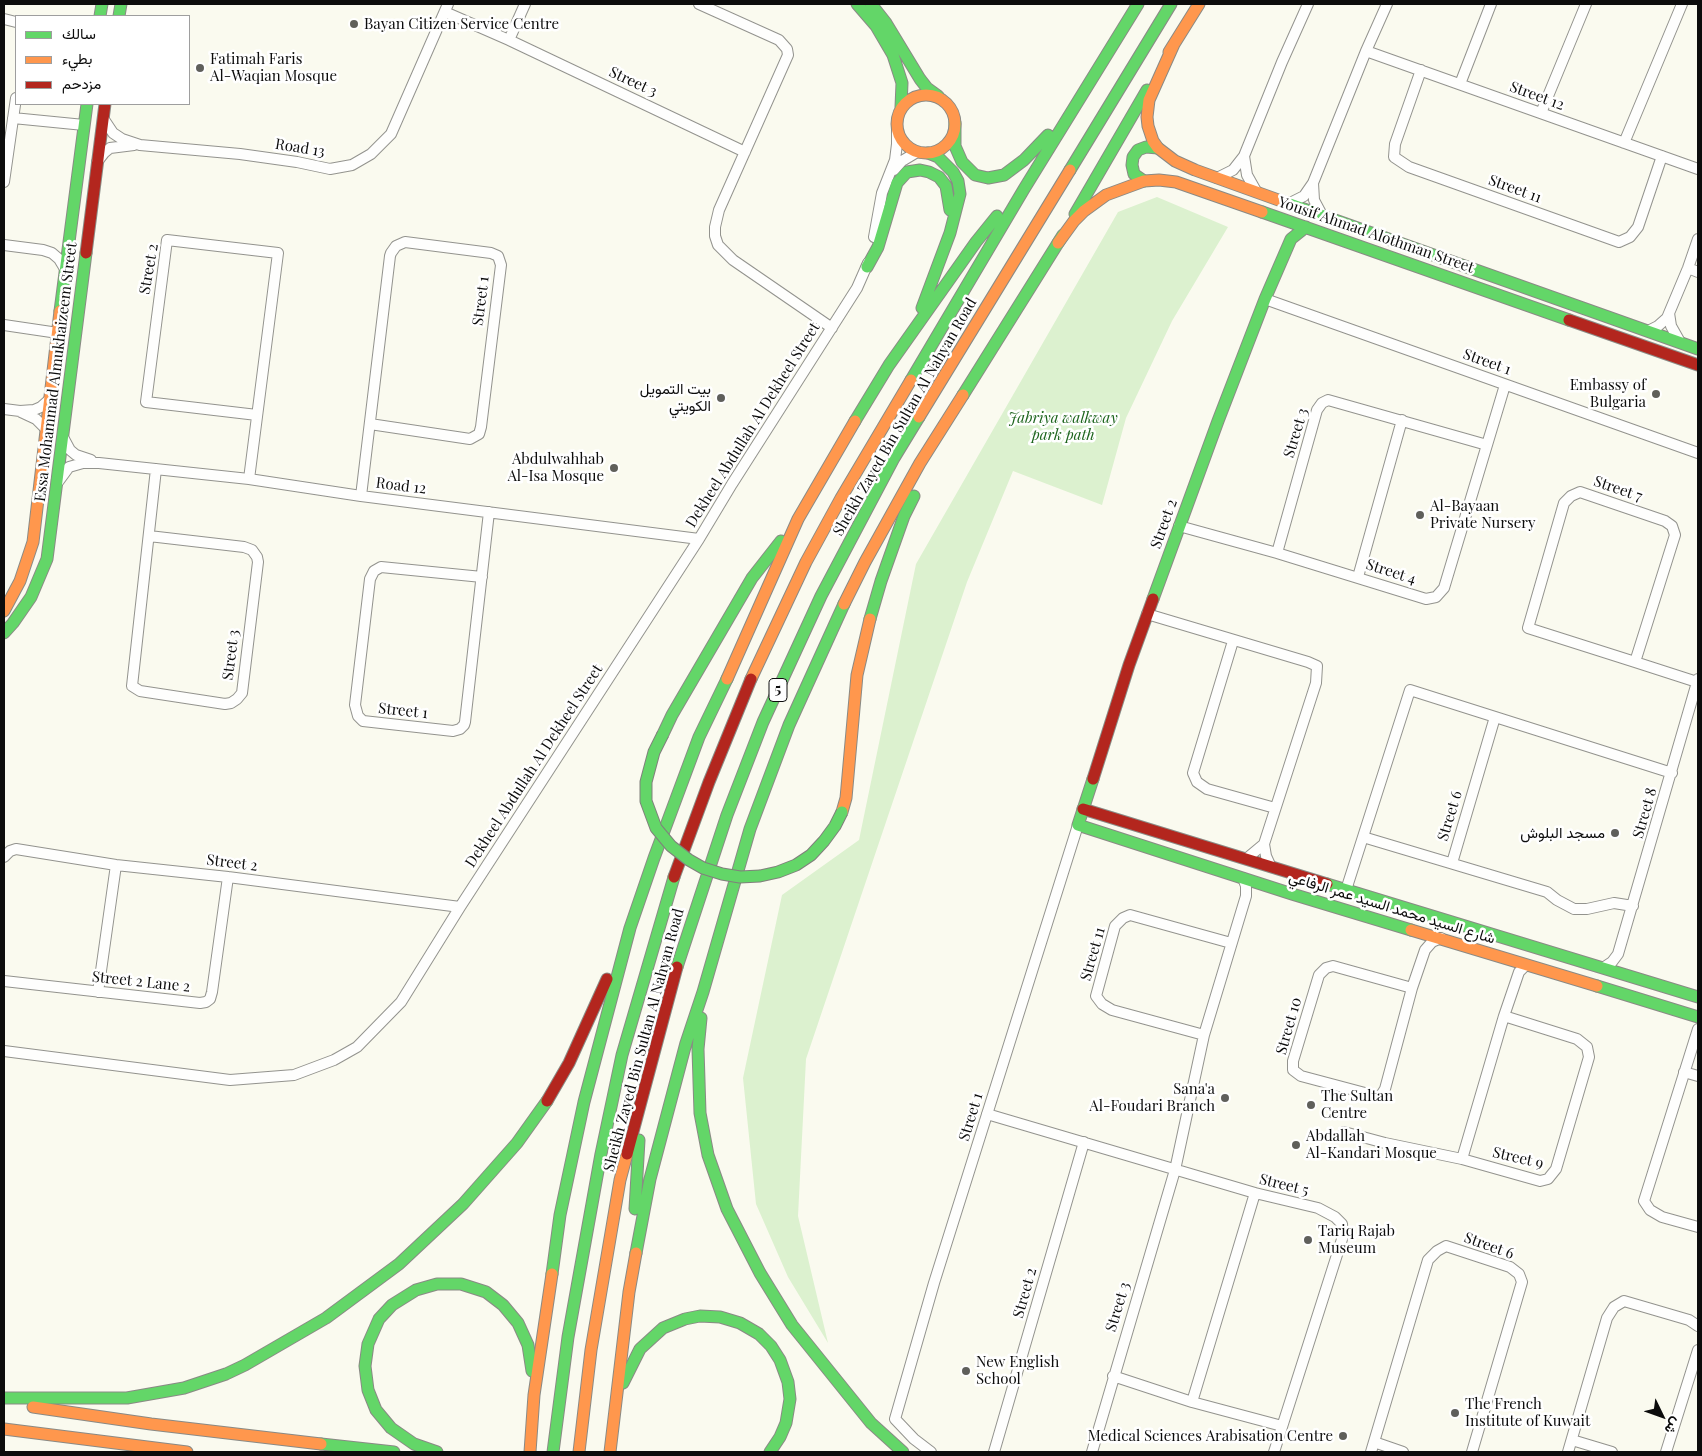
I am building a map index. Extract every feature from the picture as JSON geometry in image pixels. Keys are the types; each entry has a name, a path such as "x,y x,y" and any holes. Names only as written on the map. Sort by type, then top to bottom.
{"main road":[{"path":"857,4 876,26 893,55 902,83 901,108 897,121 901,140 906,145 938,157 954,172 958,181 960,194 950,233 912,332"},
{"path":"871,4 886,23 920,79 927,88 944,100 952,110 956,123 956,146 962,162 975,175 983,178 994,178 1004,175 1024,160 1081,96"},
{"path":"1099,67 1130,4"},
{"name":"Sheikh Zayed Bin Sultan Al Nahyan Road","path":"553,1452 568,1337 601,1154 624,1046 668,896 709,782 752,678 806,562 876,436 1024,189 1138,4"},
{"name":"Sheikh Zayed Bin Sultan Al Nahyan Road","path":"579,1452 591,1350 620,1180 681,953 727,815 763,722 821,596 899,450 1171,4"},
{"path":"610,1452 614,1405 629,1292 650,1179 686,1042 703,992 750,829 789,725 837,617 920,463 1058,243 1199,4"},
{"path":"1158,148 1150,134 1147,117 1149,100 1174,44"},
{"path":"901,108 918,95 925,94 938,97"},
{"name":"Essa Mohammad Almukhaizeem Street","path":"4,611 20,581 35,531 65,269 87,105"},
{"name":"Essa Mohammad Almukhaizeem Street","path":"4,633 31,597 47,559 105,105"},
{"path":"923,152 935,152 946,146 953,135 956,123"},
{"path":"1144,181 1137,177 1132,170 1133,157 1142,148 1150,146 1158,148"},
{"name":"Yousif Ahmad Alothman Street","path":"1158,148 1185,166 1217,178 1698,349"},
{"path":"867,267 878,247 897,183 907,172 920,170 929,172 939,177 946,186 950,208 950,233"},
{"name":"Yousif Ahmad Alothman Street","path":"1058,243 1074,221 1094,203 1118,189 1144,181 1159,180 1185,184 1698,365"},
{"path":"530,1452 534,1395 560,1215 584,1102 630,928 699,737 719,697 798,519 889,365 976,242 1024,189"},
{"path":"1287,220 1291,229 1291,239"},
{"name":"Street 2","path":"1078,825 1147,614 1265,299 1291,239 1306,227"},
{"path":"56,351 61,346 69,346 74,352"},
{"path":"798,519 752,578 672,714 654,752 646,782 646,801 651,817 656,828 671,846 689,860 704,868 740,878 769,874 796,865 811,855 824,841 842,812 846,798 857,675 874,603 904,516 963,395"},
{"path":"35,531 36,534 46,536 51,530"},
{"path":"30,552 40,551 47,559"},
{"path":"689,797 719,697"},
{"name":"شارع السيد محمد السيد عمر الرفاعي","path":"1083,808 1698,997"},
{"name":"شارع السيد محمد السيد عمر الرفاعي","path":"1078,825 1292,894 1403,926 1526,965 1668,1007 1697,1012"},
{"path":"668,896 680,831"},
{"path":"1292,894 1310,891 1386,914 1390,912 1388,903"},
{"path":"1403,926 1400,921 1402,917 1407,916 1497,943 1514,942"},
{"path":"4,1398 128,1398 184,1388 226,1374 263,1356 326,1318 366,1289 399,1264 463,1204 517,1143 535,1119 569,1063 630,928"},
{"path":"1554,972 1558,969 1566,968 1649,992 1653,989 1652,983"},
{"path":"703,992 698,1049 700,1113 708,1155 727,1209 760,1273 792,1325 845,1393 871,1422 903,1452"},
{"path":"629,1292 641,1100"},
{"path":"437,1452 414,1444 386,1423 373,1404 366,1383 365,1358 371,1335 385,1312 407,1294 431,1285 453,1284 479,1289 497,1299 514,1316 524,1336 530,1356 534,1395"},
{"path":"614,1405 633,1361 644,1344 656,1333 693,1317 708,1316 729,1319 747,1327 765,1339 776,1354 786,1374 790,1390 788,1415 780,1437 770,1452"},
{"path":"4,1403 151,1424 394,1452"},
{"path":"151,1424 301,1452"},
{"path":"4,1429 187,1452"}],"street":[{"path":"509,40 525,4"},
{"path":"699,4 779,40 787,49 788,55 716,219 715,236 718,245 733,260 832,328"},
{"path":"1217,178 1233,170 1244,156 1308,4"},
{"path":"1290,203 1304,196 1313,184 1366,50 1387,4"},
{"path":"1460,84 1491,4"},
{"path":"1541,113 1586,4"},
{"path":"1624,143 1682,4"},
{"name":"Street 3","path":"446,8 745,152"},
{"name":"Road 13","path":"103,118 113,133 122,139 140,144 240,154 330,169 352,166 371,154 391,134 446,8"},
{"name":"Street 12","path":"1366,50 1698,169"},
{"name":"Street 11","path":"1421,70 1395,144 1394,157 1409,167 1601,236 1619,242 1630,237 1638,227 1662,156"},
{"path":"4,182 7,132 14,118 15,105"},
{"path":"14,118 84,125"},
{"name":"Dekheel Abdullah Al Dekheel Street","path":"4,1051 230,1080 294,1075 334,1060 357,1047 401,1002 460,907 699,539 862,280 867,267 881,199 895,160 897,128"},
{"name":"Road 13","path":"97,162 110,148 140,144"},
{"name":"Dekheel Abdullah Al Dekheel Street","path":"890,175 902,162 923,152"},
{"path":"1244,156 1247,175 1256,191"},
{"path":"1313,184 1314,200 1322,215"},
{"path":"1648,330 1663,323 1693,270 1698,239"},
{"path":"43,250 62,245 69,240"},
{"name":"Street 2","path":"249,479 278,253 167,240 146,402 257,415"},
{"name":"Street 1","path":"361,496 390,256 393,250 396,246 405,242 496,255 500,259 501,265 479,434 470,438 370,424"},
{"path":"4,245 52,253 59,259 65,269"},
{"name":"Street 1","path":"1265,299 1698,452"},
{"path":"1669,313 1671,326 1680,342"},
{"path":"4,325 58,332"},
{"name":"Street 4","path":"1179,526 1277,553 1426,599 1436,597 1444,588 1505,384"},
{"path":"20,411 41,407 50,399"},
{"name":"Street 3","path":"1277,553 1317,410 1322,403 1328,400 1487,444"},
{"path":"4,409 20,411 36,418 47,430"},
{"path":"1358,577 1402,420"},
{"name":"Road 12","path":"63,437 70,450 76,455 99,463"},
{"name":"Road 12","path":"58,482 70,467 83,463 99,463 249,479 361,496 699,539"},
{"name":"Street 3","path":"149,536 244,548 252,550 257,557 258,562 242,693 231,704 140,692 132,686 156,469"},
{"name":"Street 7","path":"1634,662 1675,536 1672,526 1665,521 1580,492 1571,496 1564,503 1528,628 1634,662 1698,680"},
{"name":"Street 1","path":"482,577 381,567 374,571 370,579 355,705 358,716 363,721 453,731 462,727 465,722 482,577 489,512"},
{"path":"1147,614 1316,666 1316,683 1264,844 1266,856 1271,867"},
{"path":"1233,640 1193,773 1197,782 1207,789 1276,808"},
{"name":"Street 8","path":"1603,968 1612,962 1618,954 1698,680"},
{"path":"1346,890 1410,690 1672,773"},
{"name":"Street 6","path":"1363,837 1452,863 1495,718"},
{"name":"Street 1","path":"931,1452 914,1439 895,1419 934,1283 1078,825"},
{"path":"1246,859 1264,844"},
{"name":"Street 2","path":"4,857 10,851 16,849 116,865 228,877 460,907"},
{"path":"1452,863 1547,892 1574,909 1587,909 1614,903 1633,906"},
{"path":"98,992 116,865"},
{"name":"Street 2 Lane 2","path":"4,981 200,1003 208,1001 212,992 228,877"},
{"path":"1174,1170 1204,1035 1246,896 1246,886 1243,878"},
{"path":"1246,896 1253,888 1261,884"},
{"name":"Street 11","path":"1204,1035 1112,1010 1102,1004 1096,996 1115,926 1123,918 1130,915 1231,943"},
{"path":"1417,931 1423,940 1425,950"},
{"path":"1425,950 1432,942 1441,938"},
{"name":"Street 10","path":"1412,988 1333,966 1326,968 1319,975 1293,1061 1294,1070 1301,1076 1380,1097 1385,1089 1412,988 1425,950"},
{"path":"1618,954 1627,975"},
{"path":"1511,960 1516,967 1518,975"},
{"path":"1344,1132 1385,1143 1462,1159 1504,1016 1518,975 1526,965"},
{"path":"1697,1012 1696,1023 1698,1030 1644,1201 1650,1210 1662,1218 1698,1226"},
{"name":"Street 9","path":"1462,1159 1540,1181 1548,1179 1556,1169 1559,1160 1589,1057 1587,1047 1577,1040 1504,1016"},
{"path":"1684,1072 1698,1076"},
{"name":"Street 5","path":"987,1114 1174,1170 1318,1208 1335,1217 1342,1224 1343,1236 1274,1452"},
{"name":"Street 2","path":"994,1452 1084,1142"},
{"name":"Street 3","path":"1092,1452 1174,1170"},
{"path":"1192,1402 1256,1193"},
{"name":"Street 6","path":"1403,1452 1372,1447 1428,1260 1436,1251 1446,1246 1510,1267 1519,1274 1522,1282 1472,1452"},
{"path":"1568,1452 1607,1318 1614,1307 1624,1301 1689,1320 1698,1326"},
{"path":"1666,1452 1698,1350"},
{"path":"1113,1376 1192,1402 1282,1426"},
{"path":"1572,1440 1612,1452"}],"green space":[{"name":"Jabriya walkway park path","path":"1157,197 1228,227 1172,321 1126,418 1102,505 1013,471 967,582 806,1059 798,1216 828,1343 788,1277 756,1204 743,1078 782,895 859,840 916,564 1118,212"}],"traffic: fast":[{"path":"100,15 102,4"},
{"path":"119,15 121,4"},
{"path":"857,4 876,26 893,55 902,83 901,107"},
{"path":"871,4 886,23 920,79 927,88 938,96"},
{"path":"911,380 1024,189 1138,4"},
{"path":"1070,170 1171,4"},
{"path":"1075,214 1147,90"},
{"path":"60,311 87,105"},
{"path":"955,123 955,146 962,162 975,175 988,178 1004,175 1024,160 1048,135"},
{"path":"1144,181 1134,174 1133,157 1138,150 1146,147 1158,148"},
{"path":"922,308 950,233 960,194 958,181 953,172 938,157 928,153"},
{"path":"867,267 878,247 897,183 907,172 920,170 939,177 946,186 950,210"},
{"path":"1284,202 1698,349"},
{"path":"1262,212 1569,320"},
{"path":"855,421 889,365 976,242 997,216"},
{"path":"1153,599 1265,299 1291,239 1306,227"},
{"path":"963,395 1063,235"},
{"path":"4,633 31,597 47,559 86,253"},
{"path":"677,967 727,815 763,722 821,596 894,458 919,417"},
{"path":"870,619 904,516 914,496"},
{"path":"663,734 672,715 752,578 781,541"},
{"path":"636,1253 650,1179 686,1043 703,992 750,829 789,725 844,604"},
{"path":"552,1274 560,1215 584,1102 630,928 699,737 727,679"},
{"path":"663,734 654,752 646,782 646,801 656,828 671,846 703,868 740,877 760,876 796,865 811,855 824,841 842,812"},
{"path":"1093,779 1078,825 1411,930"},
{"path":"553,1452 568,1337 601,1154 622,1055 674,877"},
{"path":"1327,884 1698,997"},
{"path":"1597,986 1698,1017"},
{"path":"701,1018 698,1049 700,1113 708,1155 727,1209 760,1273 792,1325 871,1423 903,1452"},
{"path":"4,1398 127,1398 184,1388 226,1374 245,1365 326,1318 399,1264 463,1204 517,1143 547,1101"},
{"path":"635,1209 639,1140"},
{"path":"437,1452 414,1444 391,1428 376,1410 368,1390 365,1366 368,1344 379,1319 392,1305 416,1290 437,1284 461,1284 486,1292 503,1305 518,1323 528,1345 532,1371"},
{"path":"623,1383 640,1349 663,1328 685,1319 700,1316 720,1317 740,1323 759,1334 771,1346 780,1360 788,1382 790,1399 786,1423 780,1437 770,1452"},
{"path":"321,1444 394,1452"}],"traffic: slow":[{"path":"1169,52 1199,4"},
{"path":"1174,44 1149,100 1147,117 1153,141 1158,148 1175,161 1284,202"},
{"path":"920,95 932,95 947,103 955,118 955,124 955,130 947,145 932,153 920,153 905,145 897,130 897,118 905,103 920,95"},
{"path":"919,417 1070,170"},
{"path":"1058,243 1074,221 1106,195 1144,181 1176,182 1262,212"},
{"path":"4,611 20,581 33,542 60,311"},
{"path":"751,679 806,562 841,498 911,380"},
{"path":"844,604 920,463 963,395"},
{"path":"727,679 798,519 855,421"},
{"path":"842,812 846,798 857,675 870,619"},
{"path":"1411,930 1597,986"},
{"path":"579,1452 591,1350 620,1180 627,1154"},
{"path":"610,1452 629,1292 636,1253"},
{"path":"530,1452 534,1395 552,1274"},
{"path":"33,1407 151,1424 321,1444"},
{"path":"4,1429 187,1452"}],"traffic: jam":[{"path":"86,253 105,105"},
{"path":"1569,320 1698,365"},
{"path":"1093,779 1129,665 1153,599"},
{"path":"674,877 709,782 751,679"},
{"path":"1083,809 1327,884"},
{"path":"627,1154 677,967"},
{"path":"547,1101 569,1063 607,979"}],"place":[{"name":"Bayan Citizen Service Centre","path":"354,24"},
{"name":"Fatimah Faris Al-Waqian Mosque","path":"200,68"},
{"name":"Embassy of Bulgaria","path":"1656,394"},
{"name":"بيت التمويل الكويتي","path":"721,398"},
{"name":"Abdulwahhab Al-Isa Mosque","path":"614,468"},
{"name":"Al-Bayaan Private Nursery","path":"1420,515"},
{"name":"مسجد البلوش","path":"1615,833"},
{"name":"Sana'a Al-Foudari Branch","path":"1225,1098"},
{"name":"The Sultan Centre","path":"1311,1105"},
{"name":"Abdallah Al-Kandari Mosque","path":"1296,1145"},
{"name":"Tariq Rajab Museum","path":"1308,1240"},
{"name":"New English School","path":"966,1371"},
{"name":"The French Institute of Kuwait","path":"1455,1413"},
{"name":"Medical Sciences Arabisation Centre","path":"1343,1436"}]}
